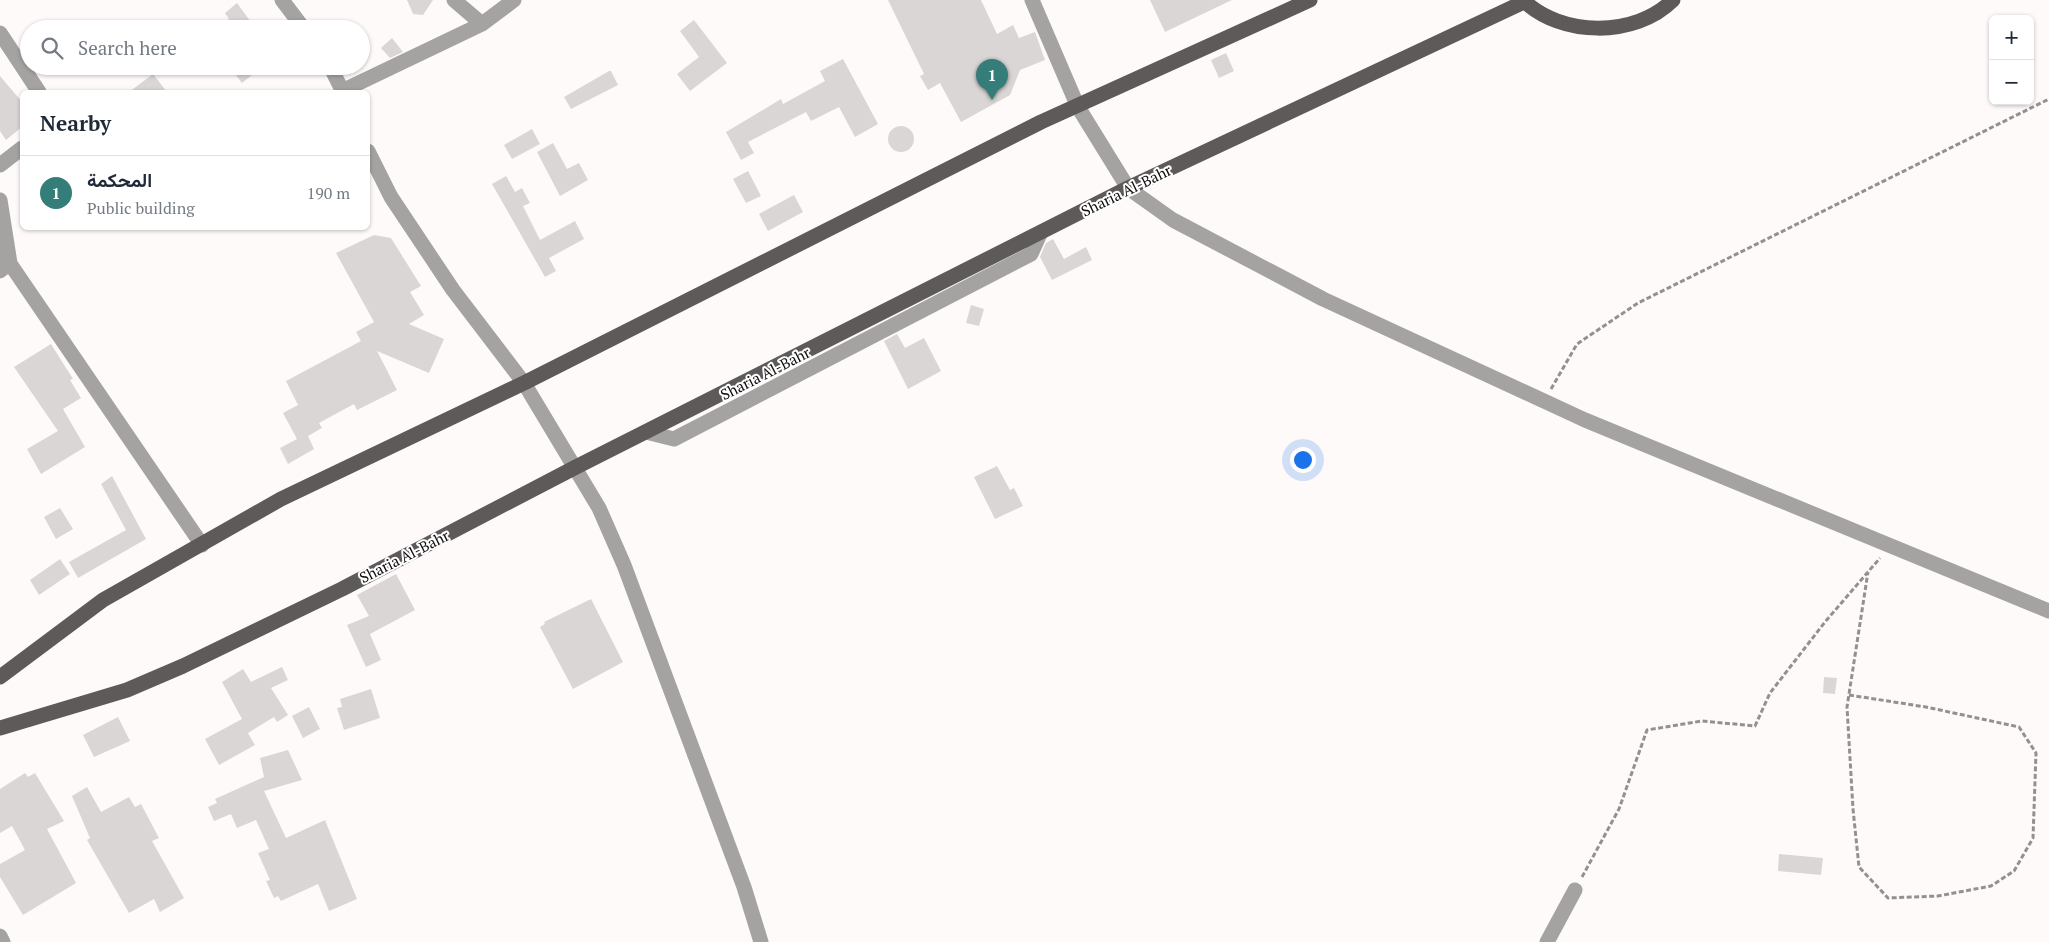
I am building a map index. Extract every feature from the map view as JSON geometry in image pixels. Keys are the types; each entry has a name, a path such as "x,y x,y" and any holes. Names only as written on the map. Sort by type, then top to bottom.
{"main road":[{"path":"0,677 103,600 281,499 524,383 1041,122 1078,107 1310,0"},
{"path":"1524,1 1557,21 1594,29 1631,24 1665,7 1673,0"},
{"name":"Sharia Al-Bahr","path":"0,728 127,690 183,666 342,589 576,467 1128,188 1524,1"}],"street":[{"path":"282,0 297,20"},
{"path":"454,0 482,24"},
{"path":"347,90 482,24 514,0"},
{"path":"1032,0 1078,107 1128,188 1173,220 1323,299 1544,401 2049,611"},
{"path":"0,33 20,63"},
{"path":"28,75 38,90"},
{"path":"334,75 342,90"},
{"path":"0,165 20,150"},
{"path":"370,155 391,198 453,290 524,383 599,508 624,565 744,887 761,942"},
{"path":"0,200 5,267"},
{"path":"0,249 5,267 202,545"},
{"path":"1547,942 1575,890"},
{"path":"0,936 4,942"}],"path":[{"path":"1544,401 1577,344 1638,303 2049,99"},
{"path":"1575,890 1619,809 1647,730 1702,721 1755,726 1770,694 1825,622 1891,546"},
{"path":"1849,695 1926,707 2019,727 2036,753 2033,838 2014,871 1991,886 1938,896 1888,898 1859,867 1852,800 1847,706 1868,572"}],"building":[{"path":"407,0 433,0 423,15 413,14"},
{"path":"888,0 981,0 997,34 1013,25 1019,38 1035,32 1045,60 1020,70 1010,95 961,122 940,83 928,90 920,76 924,74"},
{"path":"1150,0 1232,0 1165,32"},
{"path":"237,3 249,20 228,20 225,13"},
{"path":"694,20 727,63 690,91 677,74 699,57 680,31"},
{"path":"392,38 403,52 390,58 381,48"},
{"path":"1226,53 1234,71 1219,78 1211,60"},
{"path":"843,59 878,124 855,137 839,107 811,121 806,112 748,142 754,153 741,160 726,132 781,99 783,104 825,81 820,71"},
{"path":"611,71 618,85 571,109 564,97"},
{"path":"154,75 165,90 132,90"},
{"path":"236,75 252,75 242,83"},
{"path":"0,76 20,100 20,129 6,140 0,131"},
{"path":"901,126 910,130 914,139 910,148 901,152 892,148 888,139 892,130"},
{"path":"532,129 540,144 512,159 504,145"},
{"path":"553,143 567,169 579,163 588,180 560,196 537,152"},
{"path":"748,171 761,196 746,203 733,179"},
{"path":"506,176 515,192 522,188 530,203 523,206 540,240 575,221 584,239 549,258 556,271 545,277 492,184"},
{"path":"794,195 803,212 768,231 759,214"},
{"path":"374,235 391,238 421,286 410,292 424,315 409,324 444,339 429,373 377,351 397,390 357,410 354,404 319,423 322,428 308,436 314,449 288,464 280,448 297,439 283,413 298,405 286,381 361,341 356,332 374,322 336,253"},
{"path":"1053,239 1064,259 1086,247 1092,260 1052,280 1040,257 1046,243"},
{"path":"971,305 984,309 979,326 966,323"},
{"path":"897,334 905,348 924,338 941,371 908,389 884,341"},
{"path":"51,344 73,379 70,380 81,398 63,409 85,447 41,474 27,449 58,431 14,367"},
{"path":"997,466 1010,490 1014,488 1023,506 995,519 974,477"},
{"path":"112,476 146,539 78,578 69,562 126,530 101,484"},
{"path":"60,508 73,529 56,539 44,517"},
{"path":"60,559 70,574 39,595 30,580"},
{"path":"396,574 415,610 370,634 381,660 366,667 347,625 369,616 357,595"},
{"path":"591,599 623,662 573,689 540,627 545,624 544,622"},
{"path":"282,667 288,680 271,688 288,715 277,722 274,717 248,733 255,745 219,765 205,739 242,719 222,682 243,669 251,682"},
{"path":"1824,677 1837,678 1835,694 1823,693"},
{"path":"371,689 380,718 344,730 337,708 342,707 340,699"},
{"path":"309,707 320,729 303,738 292,716"},
{"path":"118,717 130,741 94,757 83,735"},
{"path":"288,750 302,780 264,791 286,838 325,820 357,899 329,911 318,884 281,901 278,896 274,898 266,881 270,880 258,853 269,849 256,820 237,828 231,814 214,821 208,807 217,803 215,799 264,777 260,758"},
{"path":"25,773 28,777 35,773 64,821 47,829 76,883 23,915 0,877 0,864 25,850 12,826 0,833 0,789"},
{"path":"87,787 101,812 129,797 135,807 141,804 159,838 152,841 184,898 160,912 154,899 129,913 87,840 90,838 72,796"},
{"path":"1779,854 1823,858 1821,875 1778,871"}],"place":[{"name":"المحكمة","path":"992,100"}]}
